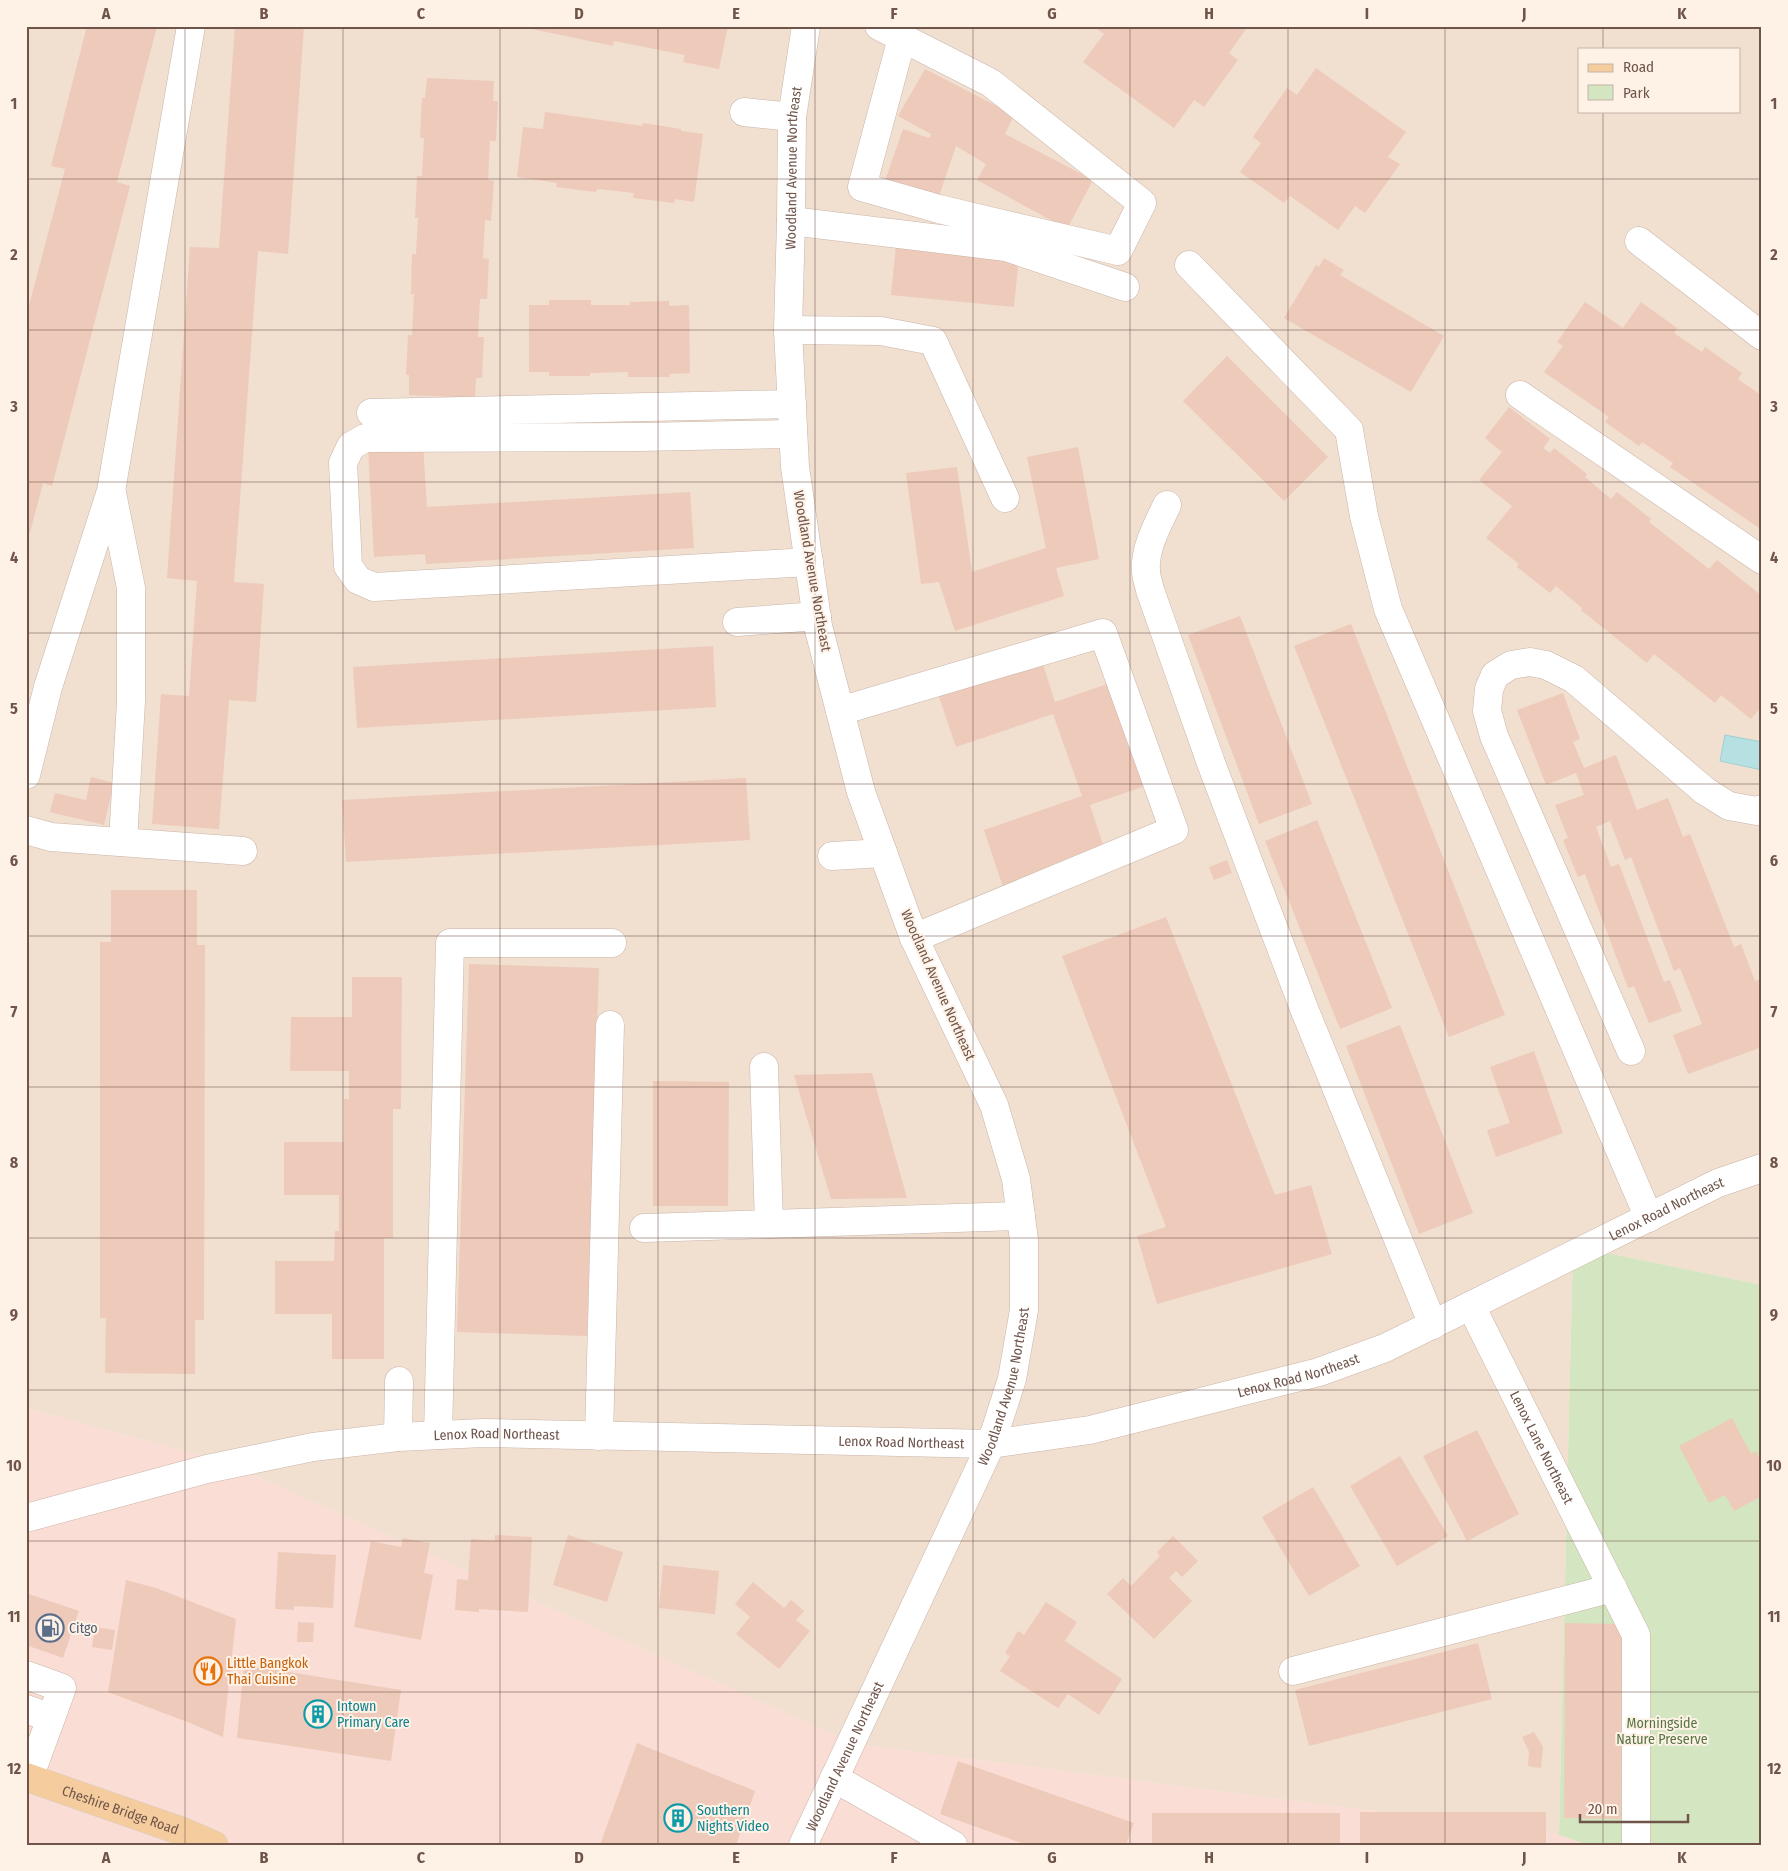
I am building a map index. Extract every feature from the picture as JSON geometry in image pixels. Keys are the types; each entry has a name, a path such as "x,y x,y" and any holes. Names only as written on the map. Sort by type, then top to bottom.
{"main road":[{"name":"Cheshire Bridge Road","path":"28,1778 184,1832 214,1845"}],"street":[{"path":"26,775 48,688 111,491 191,26"},
{"name":"Woodland Avenue Northeast","path":"803,1845 990,1444 1012,1379 1024,1310 1024,1240 1016,1179 994,1105 914,938 860,792 817,616 795,466 788,330 792,117 806,26"},
{"path":"890,32 990,83 1142,203 1118,252 939,209 862,186 890,32"},
{"path":"744,112 792,117"},
{"path":"791,221 1006,247 1125,287"},
{"path":"1639,240 1762,336"},
{"path":"1189,265 1349,430 1364,516 1388,609 1649,1218"},
{"path":"788,330 881,331 933,341 1005,498"},
{"path":"1520,395 1762,560"},
{"path":"371,414 792,404"},
{"path":"793,434 366,438 351,446 343,462 348,566 358,580 374,587 809,562"},
{"path":"111,491 131,588 131,701 123,842"},
{"path":"1168,505 1156,528 1147,554 1146,570 1150,590 1211,763 1305,1011 1433,1325"},
{"path":"737,622 817,616"},
{"path":"840,711 1103,633 1174,830 914,938"},
{"path":"1631,1051 1494,736 1487,711 1489,690 1495,675 1510,665 1530,662 1553,668 1574,679 1705,790 1729,806 1757,811 1762,809"},
{"path":"26,830 52,837 243,851"},
{"path":"832,856 883,854"},
{"path":"438,1435 450,943 612,943"},
{"path":"599,1436 610,1025"},
{"path":"764,1067 769,1224"},
{"name":"Lenox Road Northeast","path":"26,1518 207,1469 313,1447 398,1437 483,1433 990,1444 1090,1430 1319,1372 1385,1348 1718,1183 1762,1168"},
{"path":"644,1228 1021,1216"},
{"name":"Lenox Lane Northeast","path":"1471,1306 1636,1635 1636,1845"},
{"path":"398,1437 399,1381"},
{"path":"1293,1671 1613,1588"},
{"path":"26,1676 62,1688 39,1714 28,1778"},
{"path":"834,1778 954,1845"}],"shaded area":[{"path":"26,26 1762,26 1762,1285 1573,1246 1559,1835 855,1744 221,1461 26,1408"},
{"path":"26,1408 221,1461 855,1744 1559,1835 1588,1845 26,1845"}],"green space":[{"name":"Morningside Nature Preserve","path":"1573,1246 1762,1285 1762,1845 1588,1845 1559,1835"}],"water":[{"path":"1725,735 1762,742 1762,770 1720,761"}],"building":[{"path":"87,26 157,26 117,182 130,186 52,486 43,483 27,544 26,317 65,169 51,166"},
{"path":"235,26 304,26 288,254 258,251 234,582 264,584 256,702 229,700 219,829 152,824 161,694 189,696 197,581 167,578 190,247 219,248"},
{"path":"518,26 728,26 719,69 683,62 685,55 614,41 613,46"},
{"path":"1093,26 1248,26 1229,53 1238,60 1204,107 1194,100 1174,128 1083,62 1104,34"},
{"path":"1316,68 1406,132 1388,157 1400,164 1365,213 1355,206 1338,230 1290,196 1284,203 1240,172 1261,143 1253,137 1287,88 1297,95"},
{"path":"925,69 1014,115 1005,134 1093,180 1067,229 977,180 986,164 956,146 938,199 885,181 903,129 929,138 931,134 898,116"},
{"path":"427,78 494,81 493,101 498,101 496,141 490,141 488,180 494,181 491,221 485,220 483,258 489,259 487,299 480,299 478,337 484,337 482,378 476,378 475,398 409,395 409,375 406,375 408,335 412,335 414,294 411,294 412,254 416,254 418,218 415,218 417,176 422,176 424,138 420,138 422,98 425,98"},
{"path":"545,112 643,126 643,123 703,134 694,202 675,199 674,203 633,198 634,193 598,189 595,192 556,187 557,183 517,177 523,127 543,129"},
{"path":"896,245 1019,257 1014,307 891,295"},
{"path":"1324,258 1344,270 1340,275 1444,336 1411,392 1284,318 1316,265 1319,267"},
{"path":"549,300 591,300 591,305 630,305 630,302 669,301 669,306 689,305 690,373 669,374 670,377 628,377 628,372 590,373 590,376 549,376 549,372 529,372 529,305 549,305"},
{"path":"1585,302 1623,328 1641,302 1677,328 1674,333 1702,352 1705,347 1742,373 1738,379 1762,396 1762,530 1670,467 1673,463 1642,442 1639,446 1605,422 1609,417 1544,372 1563,346 1557,342"},
{"path":"1227,356 1328,457 1284,501 1183,401"},
{"path":"1509,407 1550,439 1543,448 1550,453 1554,448 1587,474 1585,477 1611,499 1617,492 1651,519 1649,522 1709,569 1717,560 1762,596 1762,706 1751,719 1721,695 1715,703 1654,654 1647,663 1581,610 1582,608 1556,586 1550,593 1517,567 1519,564 1486,538 1512,506 1479,480 1502,452 1485,438"},
{"path":"423,444 427,507 690,492 694,548 426,564 425,554 374,557 368,447"},
{"path":"1078,447 1099,559 1056,568 1064,596 955,631 939,582 921,584 906,473 957,467 972,572 1046,548 1027,457"},
{"path":"1240,616 1312,804 1259,824 1188,635"},
{"path":"1351,624 1505,1015 1449,1037 1294,646"},
{"path":"713,646 716,707 357,728 353,667"},
{"path":"1039,652 1055,702 1110,683 1145,786 1090,805 1106,854 1004,890 984,830 1082,796 1053,714 956,747 936,688"},
{"path":"1563,693 1580,739 1573,742 1584,768 1616,755 1637,810 1668,798 1683,837 1690,834 1734,947 1741,944 1755,981 1762,979 1762,1047 1688,1074 1673,1035 1702,1024 1680,968 1674,971 1631,857 1625,860 1610,821 1596,827 1611,867 1619,864 1664,982 1670,980 1682,1011 1649,1023 1634,986 1628,988 1585,874 1578,877 1563,840 1568,838 1555,805 1584,795 1576,773 1546,785 1517,710"},
{"path":"91,777 114,783 104,825 50,812 55,793 86,800"},
{"path":"746,778 750,840 346,862 342,800"},
{"path":"1317,820 1392,1008 1340,1029 1265,841"},
{"path":"1227,860 1232,873 1214,880 1209,867"},
{"path":"111,890 197,890 197,945 205,945 204,1320 195,1320 195,1374 105,1373 106,1318 100,1318 100,942 111,942"},
{"path":"1166,917 1275,1195 1311,1185 1332,1254 1157,1304 1137,1236 1166,1227 1062,956"},
{"path":"469,964 599,968 587,1336 457,1332"},
{"path":"352,977 402,977 401,1109 393,1109 393,1238 384,1238 384,1359 332,1359 332,1314 275,1314 275,1261 334,1261 335,1231 339,1231 339,1195 284,1195 284,1142 344,1142 344,1099 349,1099 349,1071 290,1071 291,1017 352,1017"},
{"path":"1400,1025 1473,1213 1419,1234 1346,1046"},
{"path":"1534,1051 1563,1133 1496,1157 1487,1130 1510,1123 1490,1067"},
{"path":"872,1073 907,1198 831,1199 794,1075"},
{"path":"653,1081 729,1082 728,1206 653,1206"},
{"path":"1732,1418 1751,1454 1756,1451 1762,1463 1762,1496 1734,1511 1725,1495 1709,1503 1679,1446"},
{"path":"1477,1430 1519,1514 1467,1541 1423,1456"},
{"path":"1400,1456 1448,1536 1397,1566 1350,1486"},
{"path":"1313,1487 1360,1566 1309,1596 1262,1517"},
{"path":"495,1535 532,1537 528,1612 479,1609 479,1612 455,1610 457,1579 468,1580 471,1539 495,1541"},
{"path":"568,1535 623,1552 607,1602 553,1585"},
{"path":"1173,1536 1198,1561 1182,1577 1176,1571 1169,1578 1192,1601 1154,1639 1107,1594 1123,1578 1131,1586 1160,1556 1157,1552"},
{"path":"403,1538 430,1543 424,1573 433,1575 421,1640 354,1627 371,1541 401,1547"},
{"path":"278,1552 336,1555 333,1608 294,1606 294,1610 275,1609"},
{"path":"663,1565 719,1571 715,1614 659,1608"},
{"path":"126,1580 156,1588 236,1619 223,1737 108,1692"},
{"path":"753,1582 784,1608 791,1600 804,1611 796,1620 810,1631 779,1669 736,1634 750,1617 735,1604"},
{"name":"Citgo","path":"26,1593 79,1611 63,1658 26,1645"},
{"path":"1046,1602 1077,1622 1065,1641 1122,1679 1099,1715 1068,1694 1058,1708 1000,1671 1010,1656 1005,1653 1018,1631 1024,1635"},
{"path":"298,1622 314,1623 313,1642 297,1642"},
{"path":"1565,1623 1622,1624 1621,1819 1564,1818"},
{"path":"95,1627 115,1630 112,1650 92,1647"},
{"path":"1478,1643 1492,1699 1309,1746 1295,1690"},
{"name":"Intown Primary Care","path":"244,1665 401,1690 391,1761 237,1738"},
{"path":"1534,1732 1543,1747 1541,1768 1528,1766 1529,1752 1522,1737"},
{"name":"Southern Nights Video","path":"637,1743 755,1791 736,1845 600,1845"},
{"path":"958,1761 1134,1823 1126,1845 1027,1845 940,1814"},
{"path":"1360,1812 1546,1812 1546,1845 1360,1845"},
{"path":"1152,1813 1340,1813 1340,1845 1152,1845"}],"place":[{"name":"Citgo","path":"50,1628"},
{"name":"Little Bangkok Thai Cuisine","path":"208,1671"},
{"name":"Intown Primary Care","path":"318,1714"},
{"name":"Southern Nights Video","path":"678,1818"}]}
